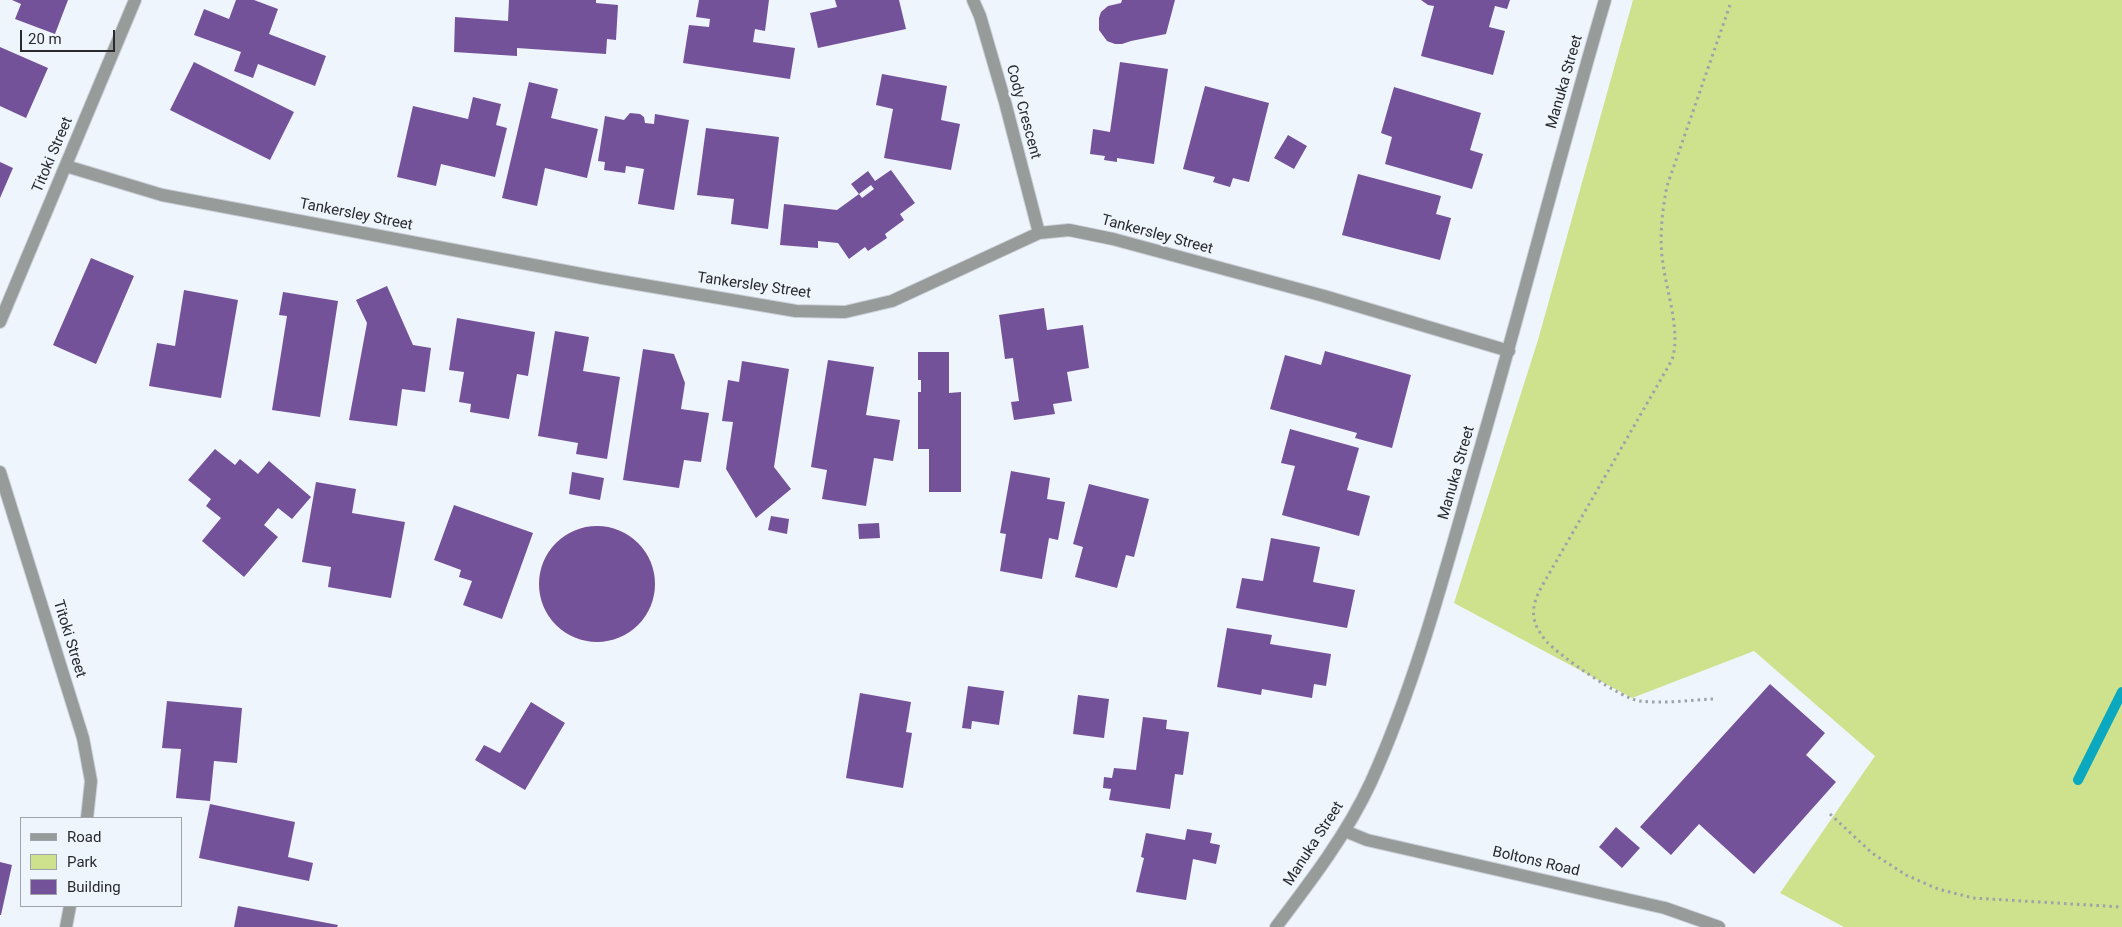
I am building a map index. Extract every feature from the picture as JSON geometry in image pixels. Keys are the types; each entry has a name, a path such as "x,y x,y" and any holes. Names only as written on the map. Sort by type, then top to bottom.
{"street":[{"name":"Titoki Street","path":"0,322 135,0"},
{"name":"Cody Crescent","path":"973,0 980,16 1005,102 1038,233"},
{"name":"Manuka Street","path":"1276,927 1345,831 1370,783 1427,634 1509,352 1579,88 1606,0"},
{"name":"Tankersley Street","path":"66,166 162,195 602,278 796,311 845,312 892,301 1038,233 1069,230 1113,239 1324,296 1509,352"},
{"name":"Titoki Street","path":"0,472 83,738 90,781 87,817"},
{"name":"Boltons Road","path":"1345,831 1367,840 1665,908 1719,927"},
{"path":"66,927 70,907"}],"path":[{"path":"1713,699 1640,701 1623,696 1548,643 1537,627 1533,609 1535,598 1672,360 1675,340 1663,262 1661,231 1667,186 1730,5"},
{"path":"1830,814 1872,853 1906,875 1938,889 1973,898 2122,907"}],"green space":[{"path":"1633,0 2122,0 2122,927 1844,927 1780,893 1875,756 1754,651 1632,698 1454,603 1538,340"}],"building":[{"path":"12,0 68,0 55,34 15,19 21,4"},
{"path":"236,0 254,0 278,9 269,34 326,56 315,86 258,64 253,78 234,71 241,52 194,35 204,9 229,19"},
{"path":"509,0 596,0 596,3 618,5 616,40 607,39 606,54 517,48 517,56 454,52 455,17 508,21"},
{"path":"699,0 769,0 765,31 755,29 753,42 795,48 790,79 683,63 689,25 709,27 710,19 696,17"},
{"path":"835,0 899,0 906,29 818,48 810,13 837,7"},
{"path":"1122,0 1175,0 1166,34 1122,44 1107,41 1099,30 1101,12 1108,6 1121,3"},
{"path":"1421,0 1510,0 1507,9 1495,6 1489,27 1505,31 1493,75 1421,56 1434,6 1428,5"},
{"path":"0,47 48,68 26,118 0,106"},
{"path":"194,62 294,112 270,160 170,110"},
{"path":"1120,62 1168,69 1154,164 1117,158 1117,162 1104,160 1105,156 1090,154 1093,129 1110,132"},
{"path":"882,74 947,86 941,120 960,124 951,170 884,158 893,109 876,105"},
{"path":"529,82 558,89 551,118 598,129 587,178 545,168 537,206 502,198"},
{"path":"1205,86 1269,103 1249,182 1233,178 1230,187 1213,182 1215,177 1183,169"},
{"path":"1394,87 1481,113 1470,150 1483,154 1472,189 1385,164 1392,137 1381,133"},
{"path":"473,97 501,104 496,125 507,128 495,177 441,164 436,186 397,177 413,106 468,119"},
{"path":"630,113 640,114 644,117 645,123 654,124 655,114 689,120 674,210 638,204 644,169 626,166 625,173 604,170 605,162 598,161 605,116 624,120"},
{"path":"706,128 779,137 768,229 731,224 734,199 697,195"},
{"path":"1288,135 1307,146 1294,169 1274,158"},
{"path":"0,162 13,168 0,198"},
{"path":"891,170 915,203 900,214 904,220 885,234 887,238 868,251 865,247 849,259 838,243 818,241 818,248 780,245 784,204 837,210 859,194 851,184 868,171 875,181","holes":["871,185 874,189 862,198 859,194"]},
{"path":"1358,174 1441,196 1436,214 1451,218 1440,260 1342,235"},
{"path":"91,258 134,276 96,364 53,345"},
{"path":"387,286 413,345 431,348 425,392 402,389 397,426 349,420 367,323 356,300"},
{"path":"184,290 238,300 221,398 149,386 157,343 175,346"},
{"path":"283,292 338,301 320,417 272,410 287,316 279,315"},
{"path":"1044,308 1047,330 1083,325 1089,368 1067,372 1072,401 1053,404 1055,414 1014,420 1011,402 1019,401 1013,358 1005,359 999,315"},
{"path":"457,318 535,332 528,376 517,374 509,419 470,412 471,404 459,402 464,372 449,370"},
{"path":"555,331 589,337 583,371 620,377 607,459 576,454 578,443 538,436"},
{"path":"643,349 674,354 685,383 681,409 709,413 701,462 684,460 679,488 623,480"},
{"path":"1325,351 1411,375 1392,448 1355,438 1357,433 1270,409 1285,355 1321,365"},
{"path":"918,352 949,352 949,393 961,392 961,492 929,492 929,449 918,449 918,392 921,392 921,380 918,380"},
{"path":"828,360 874,367 866,415 900,420 893,461 874,458 866,506 822,499 827,470 811,467"},
{"path":"742,361 789,369 774,467 791,489 756,518 726,469 733,422 722,421 728,380 739,382"},
{"path":"1290,429 1359,448 1347,490 1370,496 1359,536 1282,515 1295,466 1281,463"},
{"path":"215,449 235,465 240,459 258,474 269,461 311,497 292,519 278,508 264,525 278,537 244,577 202,541 221,518 206,506 211,499 188,480"},
{"path":"1011,471 1050,478 1047,499 1065,502 1058,540 1049,538 1042,579 1000,571 1006,534 1000,533"},
{"path":"572,472 604,478 600,500 569,494"},
{"path":"316,482 356,489 352,513 405,522 391,598 328,587 331,567 302,562"},
{"path":"1089,484 1149,499 1134,557 1126,555 1117,588 1075,577 1083,547 1073,544"},
{"path":"454,505 533,533 502,619 463,605 472,581 459,577 461,570 434,560"},
{"path":"771,516 789,519 787,534 768,530"},
{"path":"879,523 880,538 859,539 858,524"},
{"path":"597,526 619,531 638,543 650,562 655,584 650,606 638,625 619,637 597,642 575,637 556,625 544,606 539,584 544,562 556,543 575,531"},
{"path":"1271,538 1320,547 1313,582 1355,590 1347,628 1236,608 1242,578 1263,581"},
{"path":"1227,628 1272,635 1270,644 1331,654 1326,686 1314,684 1312,698 1262,689 1261,695 1217,687"},
{"path":"1770,684 1825,733 1806,755 1836,782 1754,874 1699,824 1671,855 1640,827"},
{"path":"968,686 1004,691 999,725 972,721 971,729 962,728"},
{"path":"860,693 911,702 906,732 912,733 903,788 846,778"},
{"path":"1078,695 1109,699 1104,738 1073,734"},
{"path":"167,701 242,708 237,763 214,761 210,801 176,798 181,749 162,748"},
{"path":"531,702 565,723 525,790 475,760 484,745 500,753"},
{"path":"1143,717 1167,720 1166,729 1189,732 1183,775 1175,774 1170,809 1109,800 1111,789 1103,788 1104,777 1112,778 1114,768 1136,770"},
{"path":"210,804 295,822 288,857 313,863 309,881 199,858"},
{"path":"1616,827 1640,848 1622,868 1599,847"},
{"path":"1187,829 1212,833 1210,843 1220,845 1216,864 1193,859 1186,900 1136,892 1144,858 1141,857 1146,833 1185,840"},
{"path":"0,862 12,865 1,915 0,915"},
{"path":"238,906 338,925 337,927 234,927"}],"waterway":[{"path":"2078,780 2122,692"}]}
